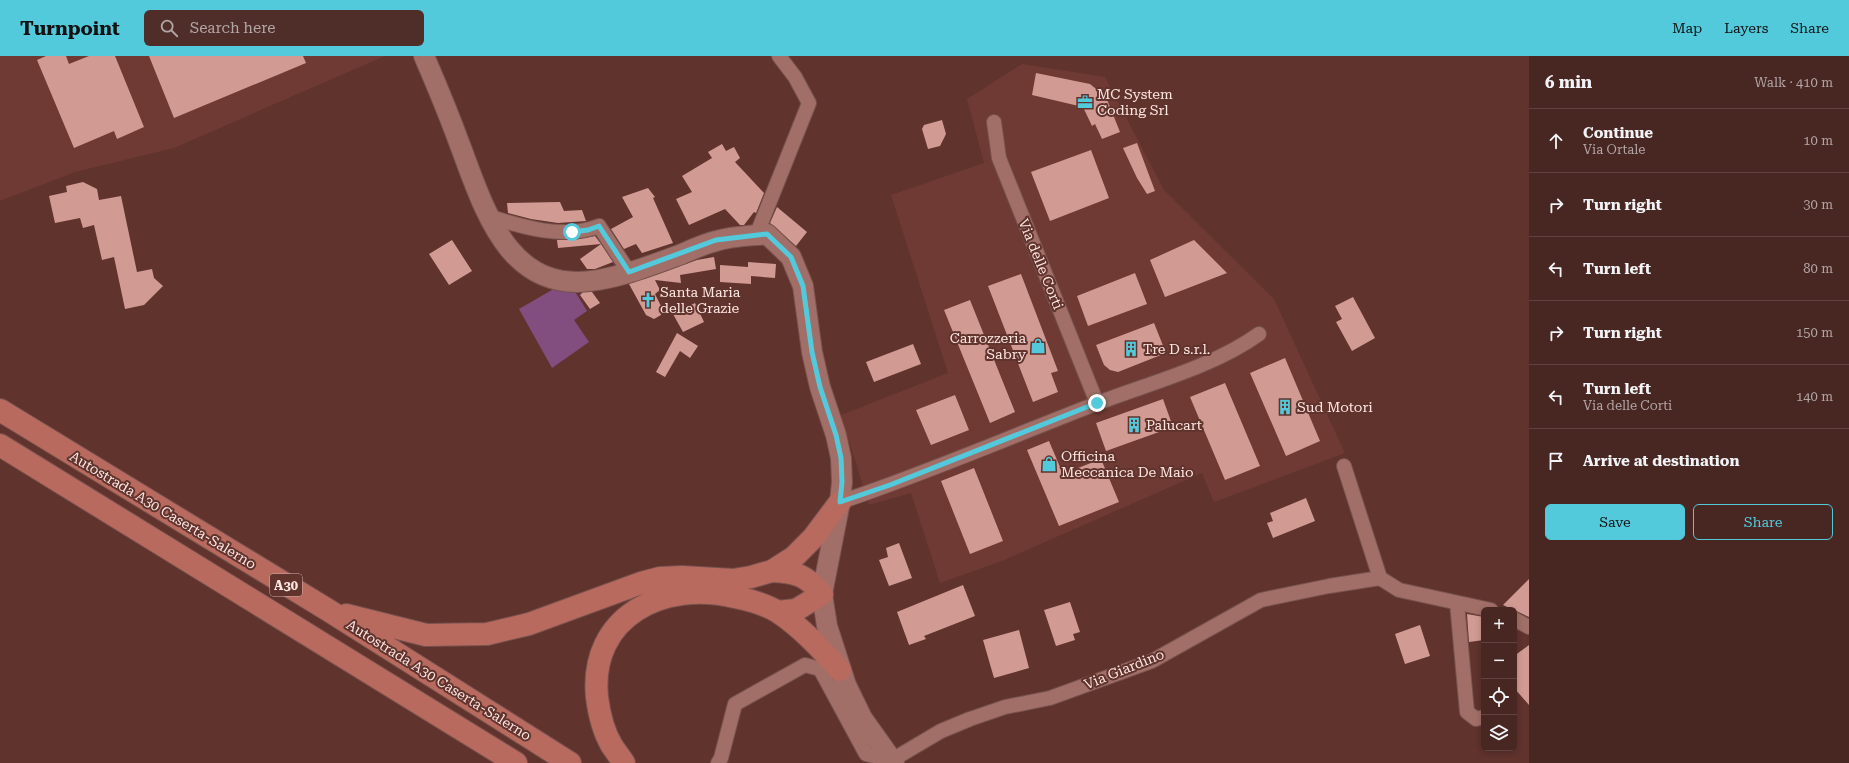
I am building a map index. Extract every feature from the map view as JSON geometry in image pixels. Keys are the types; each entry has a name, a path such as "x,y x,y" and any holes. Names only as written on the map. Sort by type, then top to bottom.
{"highway":[{"name":"Autostrada A30 Caserta-Salerno","path":"0,410 328,610 570,763"},
{"name":"Autostrada A30 Caserta-Salerno","path":"0,446 516,763"},
{"path":"772,571 794,557 814,538 840,502"},
{"path":"328,610 426,635 487,634 529,624 641,583 660,578 682,577 733,580 772,571 787,571 801,575 822,594 796,610 778,612"},
{"path":"624,763 611,745 603,728 598,705 596,682 599,659 610,635 628,616 652,601 673,595 697,592 720,593 746,600 778,612 820,646 840,670"}],"street":[{"path":"424,56 445,104 481,202 488,216 496,231 512,254 535,270 557,280 578,282 598,280 629,272 716,240 767,234 791,257 803,286 812,352 820,387 836,435 841,458 842,482 840,502 822,594 827,626 840,670 862,718 893,761"},
{"path":"756,236 809,103 795,77 779,56"},
{"name":"Via delle Corti","path":"994,122 999,158 1097,403"},
{"path":"488,216 513,224 551,231 572,232 588,230 599,226 629,272"},
{"path":"840,502 890,485 1097,403 1221,357 1243,346 1259,334"},
{"path":"1344,466 1380,578 1399,590 1481,608"},
{"name":"Via Giardino","path":"893,761 941,731 970,719 1005,707 1050,698 1152,661 1261,600 1336,584 1380,578"},
{"path":"1457,603 1467,712 1476,719 1481,718"},
{"path":"1517,621 1529,627"},
{"path":"718,763 722,758 735,704 805,666 820,669 866,754 893,761"}],"shaded area":[{"path":"0,56 385,56 174,148 75,172 0,201"},
{"path":"1022,64 1105,77 1164,190 1274,299 1345,453 1214,502 1202,473 1002,561 940,583 911,493 869,505 841,415 948,373 891,195 984,163 967,99"},
{"path":"557,287 574,290 587,311 574,320 589,342 552,368 519,309"}],"building":[{"path":"46,56 66,56 69,64 89,56 115,56 144,127 117,139 114,131 74,148 37,60"},
{"path":"149,56 303,56 306,63 174,118"},
{"name":"MC System Coding Srl","path":"1036,73 1090,84 1106,97 1120,132 1102,139 1095,124 1092,126 1083,107 1032,95"},
{"path":"942,120 946,134 940,146 928,149 922,129 924,125"},
{"path":"1137,143 1155,191 1147,194 1137,178 1123,148"},
{"path":"722,144 726,151 734,147 740,158 735,162 764,193 756,213 754,212 744,225 740,225 725,209 689,225 676,199 692,192 682,176 712,158 708,152"},
{"path":"1091,150 1109,198 1050,221 1031,172"},
{"path":"83,182 97,189 99,200 121,196 137,272 152,269 154,278 163,286 144,305 125,309 114,257 102,260 94,225 83,228 80,218 55,223 49,196 67,192 66,186"},
{"path":"648,188 655,197 653,198 673,243 642,253 636,244 624,249 611,229 633,217 622,197"},
{"path":"560,202 564,211 582,210 586,221 558,223 531,219 508,213 507,203"},
{"path":"777,207 807,232 796,246 770,223"},
{"path":"595,236 601,244 558,248 557,240 573,240"},
{"path":"452,240 472,271 449,285 429,254"},
{"path":"1194,240 1227,273 1165,297 1150,260"},
{"path":"601,244 613,262 595,269 587,269 580,259"},
{"path":"714,257 716,269 680,275 681,283 655,280 660,290 655,294 661,306 661,315 654,319 646,315 629,284 697,260"},
{"path":"748,262 776,264 775,278 751,276 751,284 720,282 720,265 748,267"},
{"path":"1135,273 1147,304 1088,326 1077,296"},
{"path":"1021,274 1058,371 1051,373 1058,392 1033,402 988,286"},
{"path":"583,292 592,292 600,303 590,309 580,295"},
{"path":"1353,297 1375,338 1352,351 1336,322 1342,319 1335,306"},
{"path":"970,300 1015,412 990,423 944,310"},
{"path":"695,303 704,322 683,332 673,314"},
{"name":"Tre D s.r.l.","path":"1154,323 1166,353 1118,372 1110,370 1104,365 1096,345"},
{"path":"677,333 698,346 690,358 680,351 665,377 656,372"},
{"path":"913,344 921,364 874,382 866,362"},
{"name":"Sud Motori","path":"1285,358 1320,441 1286,456 1250,373"},
{"path":"1225,383 1260,466 1225,480 1190,397"},
{"path":"955,395 969,430 931,445 916,410"},
{"name":"Palucart","path":"1163,399 1173,427 1106,451 1096,423"},
{"path":"1049,441 1063,474 1101,459 1119,502 1059,526 1027,450"},
{"path":"974,468 1003,541 970,554 941,481"},
{"path":"1306,498 1315,521 1273,538 1267,523 1273,521 1270,513"},
{"path":"899,543 912,578 889,586 879,560 888,557 886,548"},
{"path":"1529,579 1529,617 1517,611 1517,607 1507,607 1503,605"},
{"path":"963,585 975,616 924,636 926,639 909,645 897,612"},
{"path":"1070,602 1080,632 1073,634 1075,640 1056,646 1044,610"},
{"path":"1467,614 1481,616 1481,640 1469,642"},
{"path":"1420,625 1430,656 1405,664 1395,634"},
{"path":"1019,630 1029,668 994,678 983,640"},
{"path":"1529,645 1529,705 1517,691 1517,654"}],"place":[{"name":"MC System Coding Srl","path":"1085,102"},
{"name":"Santa Maria delle Grazie","path":"648,300"},
{"name":"Carrozzeria Sabry","path":"1038,346"},
{"name":"Tre D s.r.l.","path":"1131,349"},
{"name":"Sud Motori","path":"1285,407"},
{"name":"Palucart","path":"1134,425"},
{"name":"Officina Meccanica De Maio","path":"1049,464"}],"route":[{"path":"572,232 588,230 599,226 629,272 671,258 716,240 767,234 791,257 803,286 812,352 820,387 836,435 841,458 842,482 840,502 890,485 1097,403"}]}
